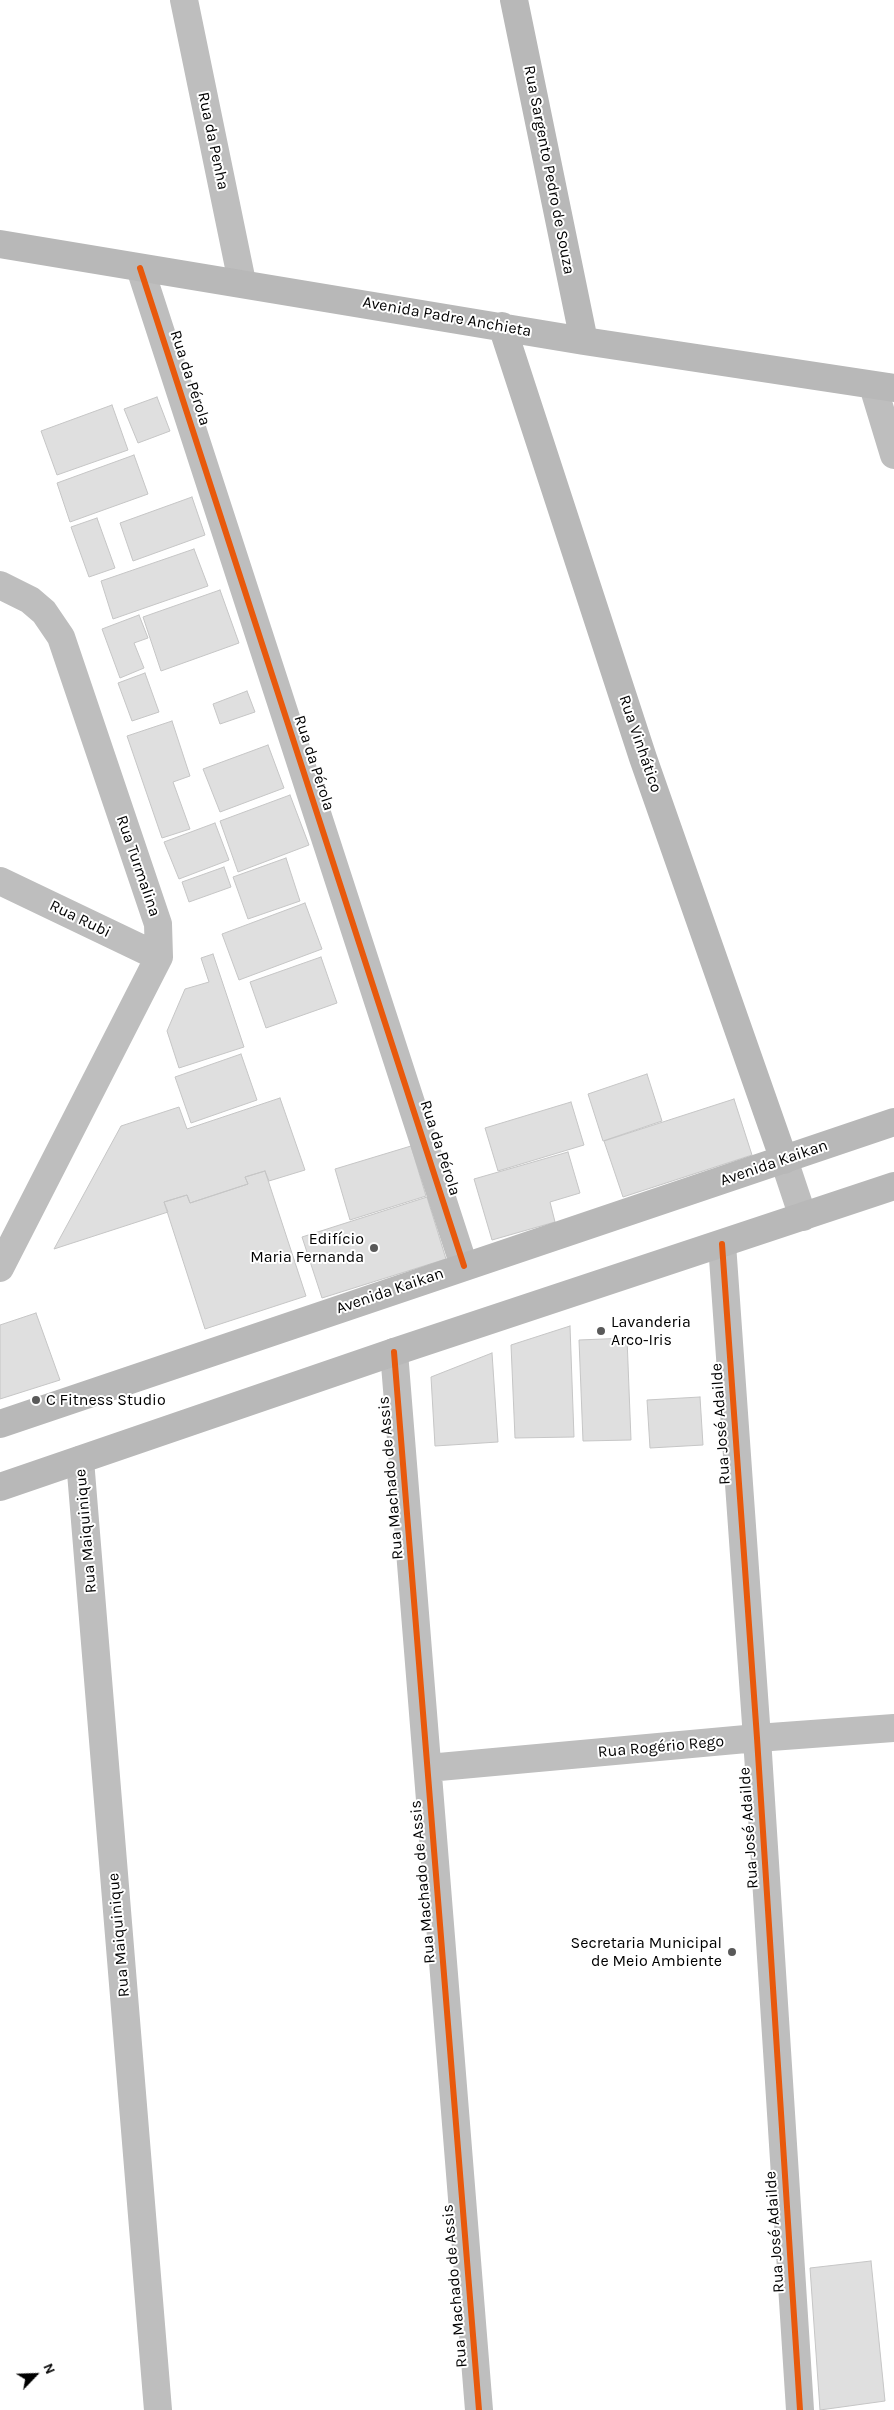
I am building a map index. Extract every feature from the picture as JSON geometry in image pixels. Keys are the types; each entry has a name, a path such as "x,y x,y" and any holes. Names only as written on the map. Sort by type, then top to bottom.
{"street":[{"name":"Rua da Penha","path":"184,0 242,282"},
{"name":"Rua Sargento Pedro de Souza","path":"514,0 584,341"},
{"name":"Avenida Padre Anchieta","path":"0,244 140,268 242,282 584,341 884,387"},
{"name":"Rua da Pérola","path":"140,268 464,1266"},
{"name":"Rua Vinhático","path":"502,326 643,758 784,1160"},
{"path":"884,387 894,455"},
{"name":"Rua Turmalina","path":"0,585 30,600 44,612 61,637 158,924 159,958 0,1268"},
{"name":"Rua Rubi","path":"0,881 159,958"},
{"name":"Avenida Kaikan","path":"0,1424 894,1122"},
{"path":"784,1160 803,1217"},
{"path":"0,1486 394,1352 894,1186"},
{"name":"Rua José Adailde","path":"722,1244 757,1738 800,2410"},
{"name":"Rua Machado de Assis","path":"394,1352 478,2410"},
{"name":"Rua Maiquinique","path":"80,1460 158,2410"},
{"name":"Rua Rogério Rego","path":"428,1768 757,1738 894,1728"}],"building":[{"path":"157,397 170,431 138,443 124,409"},
{"path":"112,405 128,450 57,475 41,431"},
{"path":"134,455 148,494 70,522 57,483"},
{"path":"192,497 205,535 133,561 120,523"},
{"path":"97,518 115,568 89,577 71,527"},
{"path":"194,549 208,586 113,619 101,581"},
{"path":"220,590 239,643 161,671 143,617"},
{"path":"139,615 148,638 134,643 144,668 120,678 102,629"},
{"path":"145,673 159,712 132,721 118,683"},
{"path":"247,691 255,712 220,724 213,704"},
{"path":"172,721 190,776 173,782 190,829 162,838 127,736"},
{"path":"268,745 284,788 220,812 203,769"},
{"path":"290,795 309,845 238,872 220,821"},
{"path":"215,823 229,860 179,879 164,842"},
{"path":"286,858 300,901 248,919 233,877"},
{"path":"224,867 231,887 189,902 182,882"},
{"path":"305,903 322,949 239,980 222,934"},
{"path":"213,954 244,1047 179,1068 167,1031 185,989 209,982 201,958"},
{"path":"321,957 337,1003 266,1028 250,982"},
{"path":"241,1054 257,1100 191,1123 175,1077"},
{"path":"647,1074 662,1121 603,1141 588,1094"},
{"path":"280,1098 305,1170 269,1181 265,1171 245,1177 248,1184 190,1203 187,1195 164,1202 168,1212 54,1249 121,1126 179,1107 187,1129"},
{"path":"734,1099 752,1155 623,1197 604,1141"},
{"path":"571,1102 584,1145 498,1171 485,1128"},
{"path":"411,1146 426,1196 350,1220 335,1169"},
{"path":"568,1152 580,1193 550,1202 555,1222 492,1240 474,1179"},
{"path":"265,1171 306,1296 205,1329 164,1202 187,1195 190,1203 248,1184 245,1177"},
{"name":"Edifício Maria Fernanda","path":"427,1197 446,1259 322,1298 302,1237"},
{"path":"36,1313 60,1380 0,1399 0,1325"},
{"path":"570,1326 574,1437 515,1438 511,1345"},
{"path":"627,1338 631,1440 583,1441 579,1340"},
{"path":"492,1353 498,1442 435,1446 431,1377"},
{"path":"700,1397 703,1445 650,1448 647,1400"},
{"path":"871,2261 885,2401 820,2410 810,2268"}],"cycle path":[{"path":"140,268 464,1266"},
{"path":"722,1244 757,1738 800,2410"},
{"path":"394,1352 479,2410"}],"place":[{"name":"Edifício Maria Fernanda","path":"374,1248"},
{"name":"Lavanderia Arco-Iris","path":"601,1331"},
{"name":"C Fitness Studio","path":"36,1400"},
{"name":"Secretaria Municipal de Meio Ambiente","path":"732,1952"}]}
